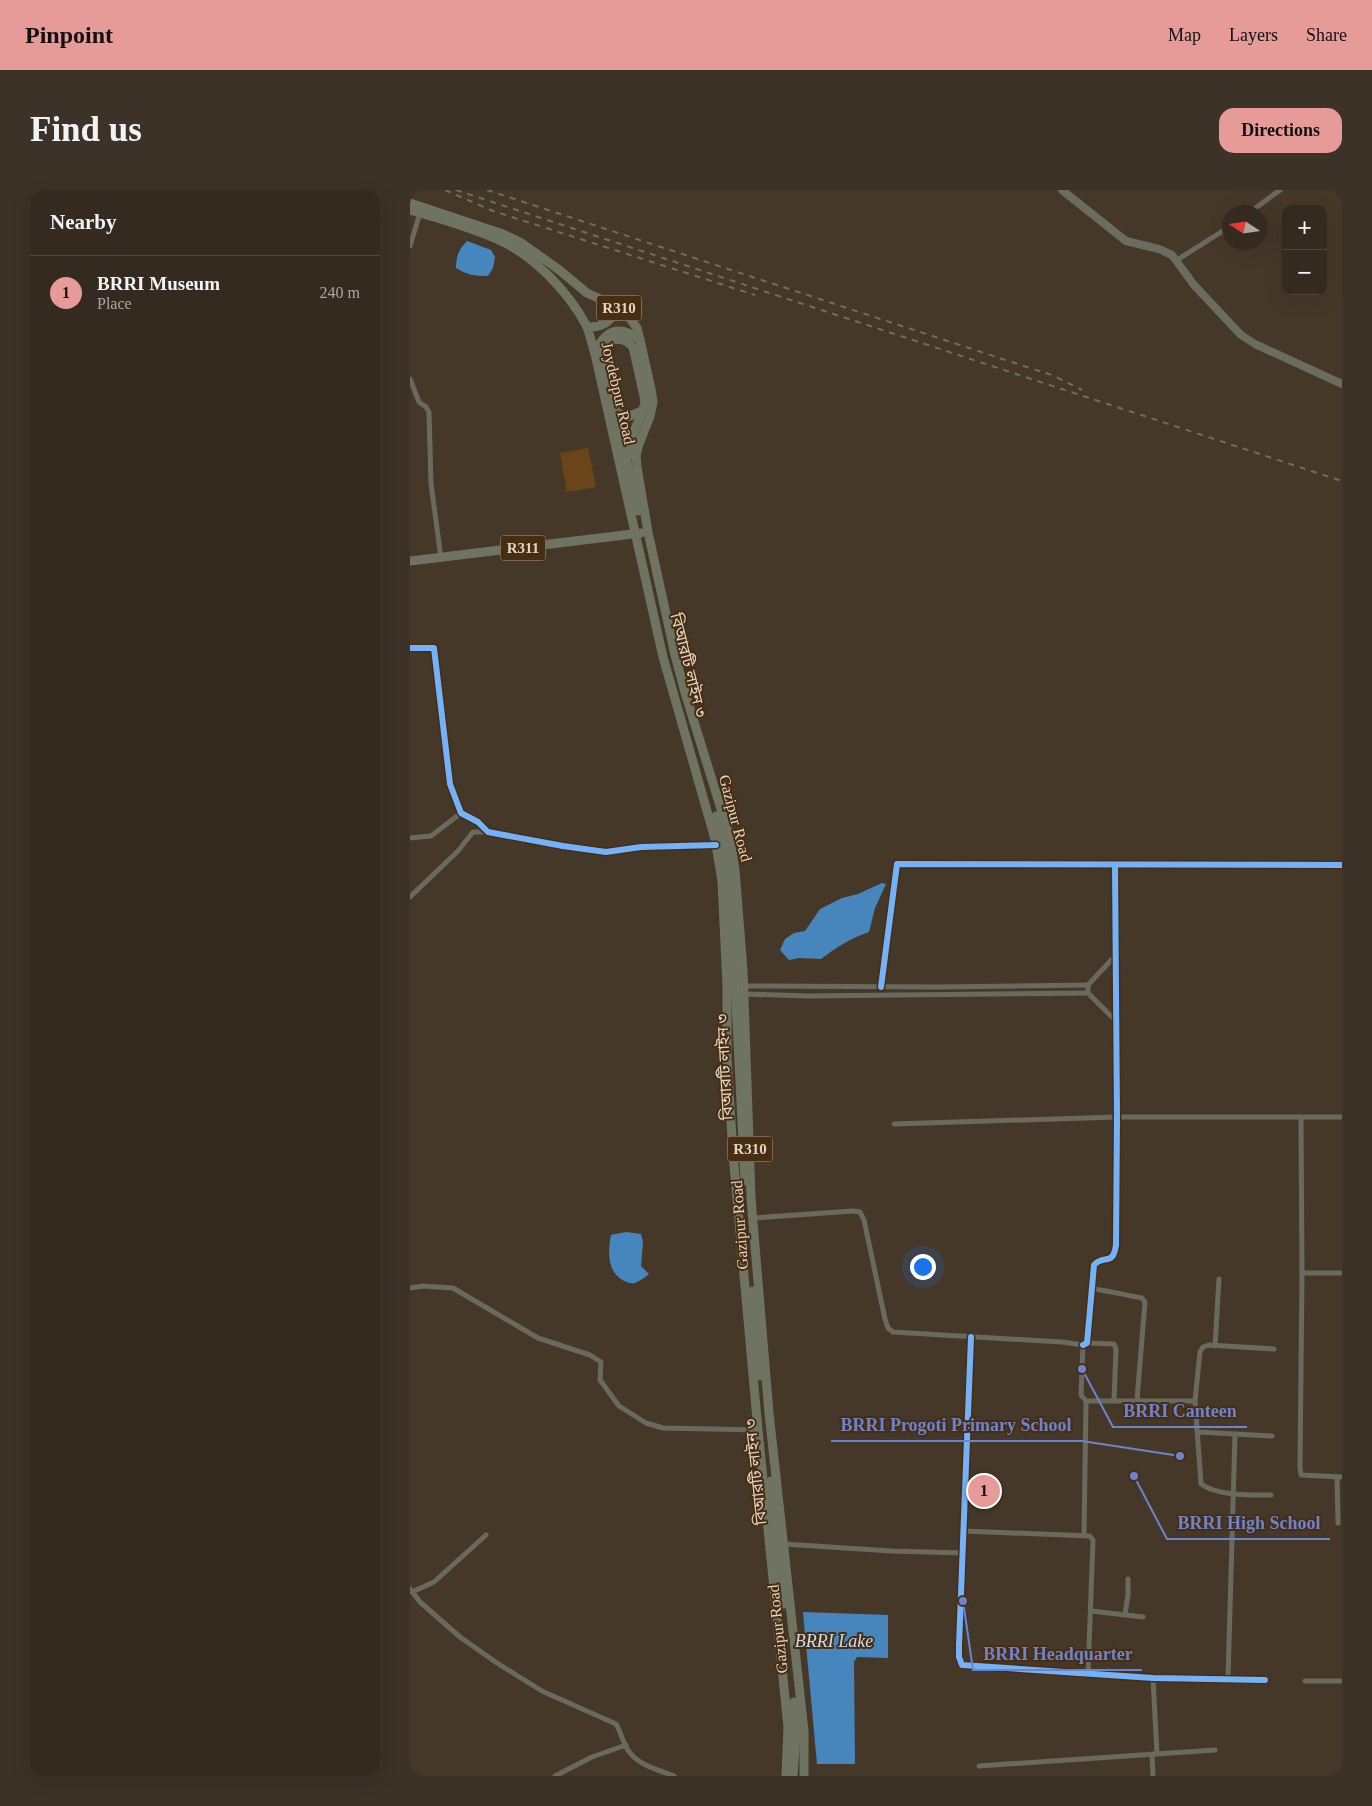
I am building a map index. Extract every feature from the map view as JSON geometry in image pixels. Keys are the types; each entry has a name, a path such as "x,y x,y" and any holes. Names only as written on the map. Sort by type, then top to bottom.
{"main road":[{"name":"Joydebpur Road","path":"410,203 504,234 527,247 587,293 623,309 629,316 637,328 652,389 653,402 636,455 642,533"},
{"name":"Joydebpur Road","path":"410,210 499,240 525,256 554,281 574,305 587,327 642,533"},
{"path":"587,327 596,328 605,324 615,312 615,306"},
{"path":"595,354 601,340 612,332 626,332 640,340"},
{"name":"বিআরটি লাইন ৩","path":"628,457 630,442 644,404 644,396 633,347 629,342 622,339 614,339 608,342 603,354 623,444 628,457 642,533 678,690 724,840 728,859 742,1145 756,1336 796,1718 793,1776"},
{"path":"616,412 628,417 642,411"},
{"name":"R311","path":"410,561 642,533"},
{"name":"Gazipur Road","path":"642,533 663,657 716,845 722,881 727,1059 733,1154 788,1727 786,1776"},
{"name":"Gazipur Road","path":"642,533 686,696 730,838 735,870 744,990 753,1218 769,1413 804,1731 804,1776"}],"street":[{"path":"1062,190 1126,241 1159,249 1172,255 1194,285 1241,335 1255,344 1342,384"},
{"path":"1260,205 1280,190"},
{"path":"410,246 420,213"},
{"path":"1177,260 1222,232"},
{"path":"410,379 419,402 429,412 432,484 441,558"},
{"path":"410,648 434,648 450,784 461,813 478,822 488,832"},
{"path":"410,838 431,836 461,813"},
{"path":"410,897 458,851 473,832 488,832 606,852 641,847 716,845"},
{"path":"880,987 897,864 1342,865"},
{"path":"1084,1535 1086,1401 1080,1395 1085,1344 1093,1289 1094,1265 1099,1261 1113,1258 1116,1245 1115,865"},
{"path":"1116,954 1088,985 1088,993 1116,1021"},
{"path":"744,990 1088,985"},
{"path":"744,990 808,996 1088,993"},
{"path":"894,1124 1117,1117 1342,1117"},
{"path":"1301,1118 1301,1476 1340,1477 1338,1523"},
{"path":"753,1218 860,1212 864,1220 888,1328 893,1332 1085,1344 1110,1342 1114,1344 1116,1349 1114,1400"},
{"path":"1302,1273 1342,1273"},
{"path":"1215,1346 1219,1279"},
{"path":"410,1288 423,1286 453,1288 538,1338 596,1358 601,1362 600,1380 619,1406 646,1424 663,1428 758,1430"},
{"path":"1093,1289 1115,1291 1122,1295 1142,1298 1145,1302 1137,1400"},
{"path":"971,1338 959,1645 959,1657 962,1665 1153,1678 1265,1680"},
{"path":"1271,1495 1234,1494 1201,1484 1195,1400 1200,1352 1203,1347 1215,1346 1274,1350"},
{"path":"1086,1401 1195,1400"},
{"path":"1198,1432 1272,1436"},
{"path":"1228,1679 1235,1434"},
{"path":"964,1531 1090,1536 1093,1540 1088,1674"},
{"path":"410,1601 413,1592 434,1582 486,1535"},
{"path":"784,1544 891,1551 964,1552"},
{"path":"1125,1614 1128,1579"},
{"path":"413,1592 460,1637 542,1691 616,1724 634,1758 654,1769 674,1776"},
{"path":"1091,1611 1143,1617"},
{"path":"1153,1678 1155,1754 1153,1776"},
{"path":"1305,1681 1342,1681"},
{"path":"556,1776 592,1757 626,1745"},
{"path":"980,1766 1214,1750"}],"shaded area":[{"path":"588,448 596,487 567,492 560,453"}],"water":[{"path":"467,241 491,250 495,257 493,268 488,276 471,275 456,268 459,253"},
{"path":"882,883 886,884 875,908 869,932 844,943 821,959 799,958 789,960 780,950 785,939 794,933 805,931 820,909 842,898 858,894"},
{"path":"626,1232 641,1234 643,1242 641,1266 649,1274 635,1283 626,1282 621,1279 616,1275 611,1265 609,1247 611,1235"},
{"name":"BRRI Lake","path":"803,1612 888,1615 888,1658 857,1657 854,1662 855,1764 817,1764"}],"railway":[{"path":"445,190 493,211 755,295"},
{"path":"456,190 1342,481"},
{"path":"487,190 1052,375 1082,390"}],"cycle path":[{"path":"410,648 434,648 450,784 461,813 478,822 488,832 606,852 641,847 716,845"},
{"path":"881,987 897,864 1342,865"},
{"path":"1083,1345 1087,1343 1094,1265 1101,1260 1113,1256 1116,1245 1115,865"},
{"path":"971,1337 959,1645 959,1657 962,1665 1153,1678 1265,1680"}],"place":[{"name":"BRRI Canteen","path":"1082,1369"},
{"name":"BRRI Progoti Primary School","path":"1180,1456"},
{"name":"BRRI High School","path":"1134,1476"},
{"name":"BRRI Museum","path":"984,1491"},
{"name":"BRRI Headquarter","path":"963,1601"}]}
